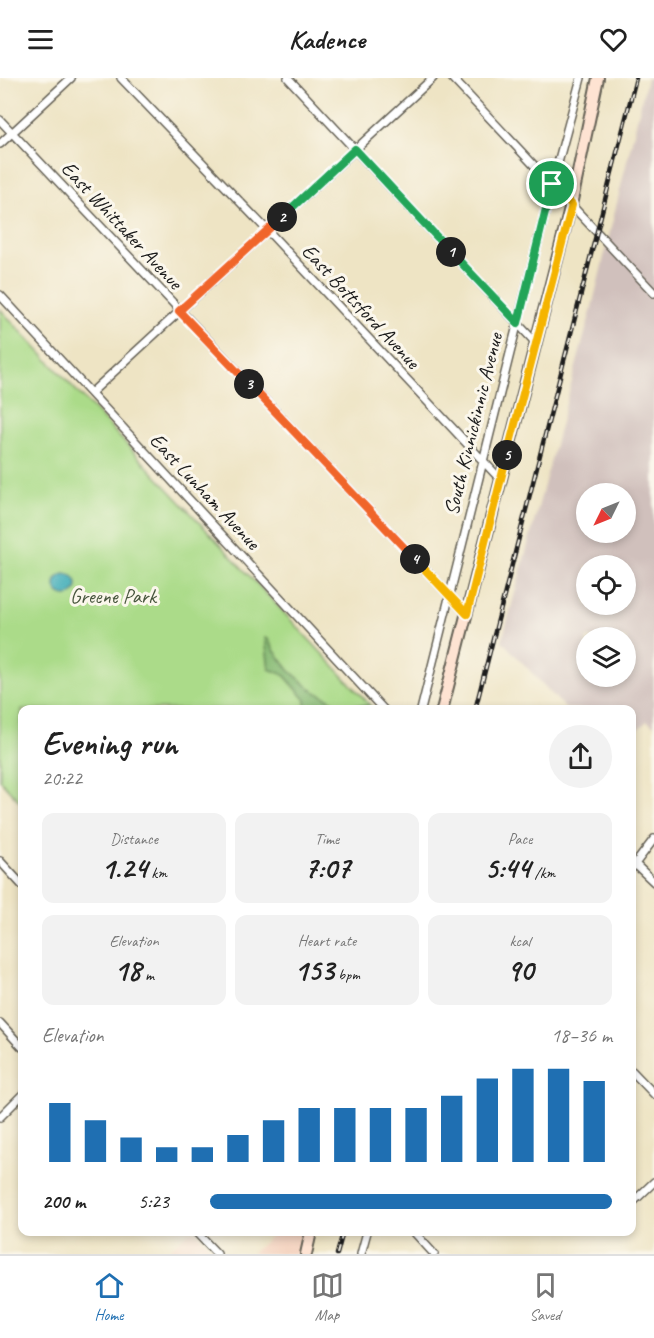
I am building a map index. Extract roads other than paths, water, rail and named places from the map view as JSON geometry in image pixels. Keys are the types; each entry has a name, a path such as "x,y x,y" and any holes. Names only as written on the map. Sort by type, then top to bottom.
{"street":[{"path":"0,144 71,78"},
{"name":"East Bottsford Avenue","path":"121,78 501,480"},
{"path":"288,78 535,342"},
{"path":"92,392 433,78"},
{"path":"452,78 654,292"},
{"name":"South Kinnickinnic Avenue","path":"422,705 552,184 581,78"},
{"name":"South Kinnickinnic Avenue","path":"443,705 572,205 598,78"},
{"name":"East Whittaker Avenue","path":"0,120 467,614"},
{"name":"East Lunham Avenue","path":"0,295 379,705"},
{"path":"636,862 654,839"},
{"path":"0,861 18,881"},
{"path":"636,868 654,882"},
{"path":"0,1023 18,1043"},
{"path":"636,1075 654,1094"},
{"path":"0,1117 18,1099"},
{"path":"636,1199 654,1182"},
{"path":"200,1236 217,1254"},
{"path":"306,1254 310,1236"},
{"path":"361,1254 366,1236"},
{"path":"418,1236 434,1254"}],"water":[{"path":"66,574 74,577 77,585 74,593 66,596 58,593 55,585 58,577"}],"railway":[{"path":"476,705 636,78"},
{"path":"337,1254 342,1236"}],"park label":[{"name":"Greene Park","path":"113,596"}]}
